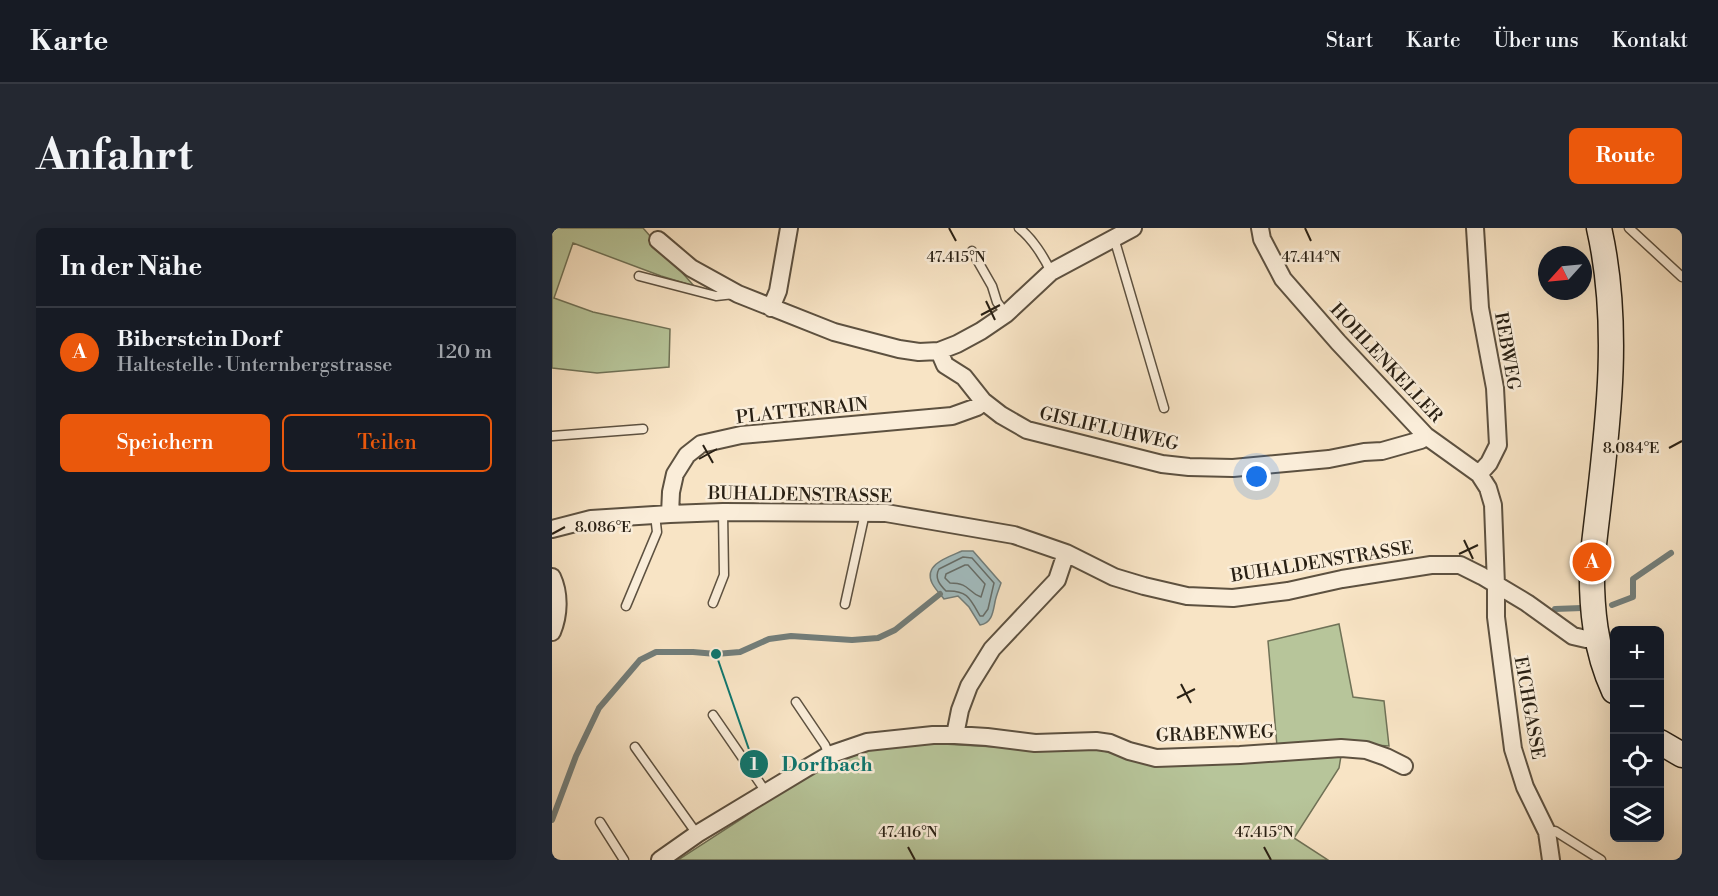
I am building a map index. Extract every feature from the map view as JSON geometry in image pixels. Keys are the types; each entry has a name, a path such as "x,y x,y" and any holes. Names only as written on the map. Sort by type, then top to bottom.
{"street":[{"path":"771,308 778,291 789,228"},
{"path":"658,240 691,268 738,294 834,332 919,352 939,351 981,331 1006,314 1051,272 1113,233 1133,228"},
{"name":"HOHLENKELLER","path":"1260,228 1262,239 1283,279 1366,373 1426,436 1479,474 1488,488 1493,505 1496,585"},
{"name":"REBWEG","path":"1475,228 1480,308 1495,388 1498,434 1498,444 1494,454 1479,474"},
{"path":"1599,228 1608,277 1612,329 1607,425 1592,562 1597,639 1611,680"},
{"name":"GISLIFLUHWEG","path":"939,351 945,365 964,377 983,401 1027,430 1162,464 1233,468 1329,459 1382,451 1421,440 1426,436"},
{"name":"PLATTENRAIN","path":"663,514 675,474 687,455 701,444 741,435 952,416 976,407 983,401"},
{"name":"BUHALDENSTRASSE","path":"552,529 591,519 663,514 886,513 1014,535 1066,553 1114,577 1144,586 1187,596 1233,598 1431,565 1460,565 1527,603 1573,636 1597,639"},
{"path":"955,735 960,710 969,686 992,649 1057,580 1066,553"},
{"path":"552,577 557,588 557,614 552,632"},
{"name":"EICHGASSE","path":"1496,585 1498,637 1513,749 1525,787 1547,832 1551,860"},
{"name":"GRABENWEG","path":"660,860 697,834 829,755 867,742 933,735 987,737 1035,743 1096,741 1110,743 1156,758 1341,748 1366,750 1404,766"},
{"path":"1664,745 1682,755"}],"lane":[{"path":"1019,228 1047,263 1051,272"},
{"path":"1629,228 1682,277"},
{"path":"1113,233 1164,408"},
{"path":"972,251 992,286 997,302 1006,314"},
{"path":"639,276 716,296 738,294"},
{"path":"552,436 643,429"},
{"path":"713,603 724,575 723,512"},
{"path":"845,604 865,513"},
{"path":"626,606 663,514"},
{"path":"796,702 825,745 829,755"},
{"path":"713,715 766,792"},
{"path":"635,747 697,834"},
{"path":"600,822 624,860"},
{"path":"1547,832 1555,831 1601,860"}],"green space":[{"path":"552,228 643,228 694,286 573,243 554,298 593,312 670,329 669,367 597,373 552,368"},
{"path":"1339,624 1353,697 1384,701 1389,746 1347,743 1339,768 1294,838 1328,860 678,860 772,797 816,771 876,747 908,742 1030,749 1096,749 1142,763 1158,764 1278,758 1268,641"}],"water":[{"path":"962,551 973,551 1001,583 994,610 984,624 980,625 969,607 958,596 944,599 933,585 930,576 934,566 939,562"}],"waterway":[{"path":"1612,605 1633,597 1633,579 1671,553"},
{"path":"552,820 576,756 599,708 640,660 656,652 716,654 740,652 769,639 791,636 852,640 878,638 895,630 940,594"},
{"path":"1555,609 1582,608"}],"place":[{"name":"Biberstein Dorf","path":"1592,562"},
{"name":"Dorfbach","path":"716,654"}]}
